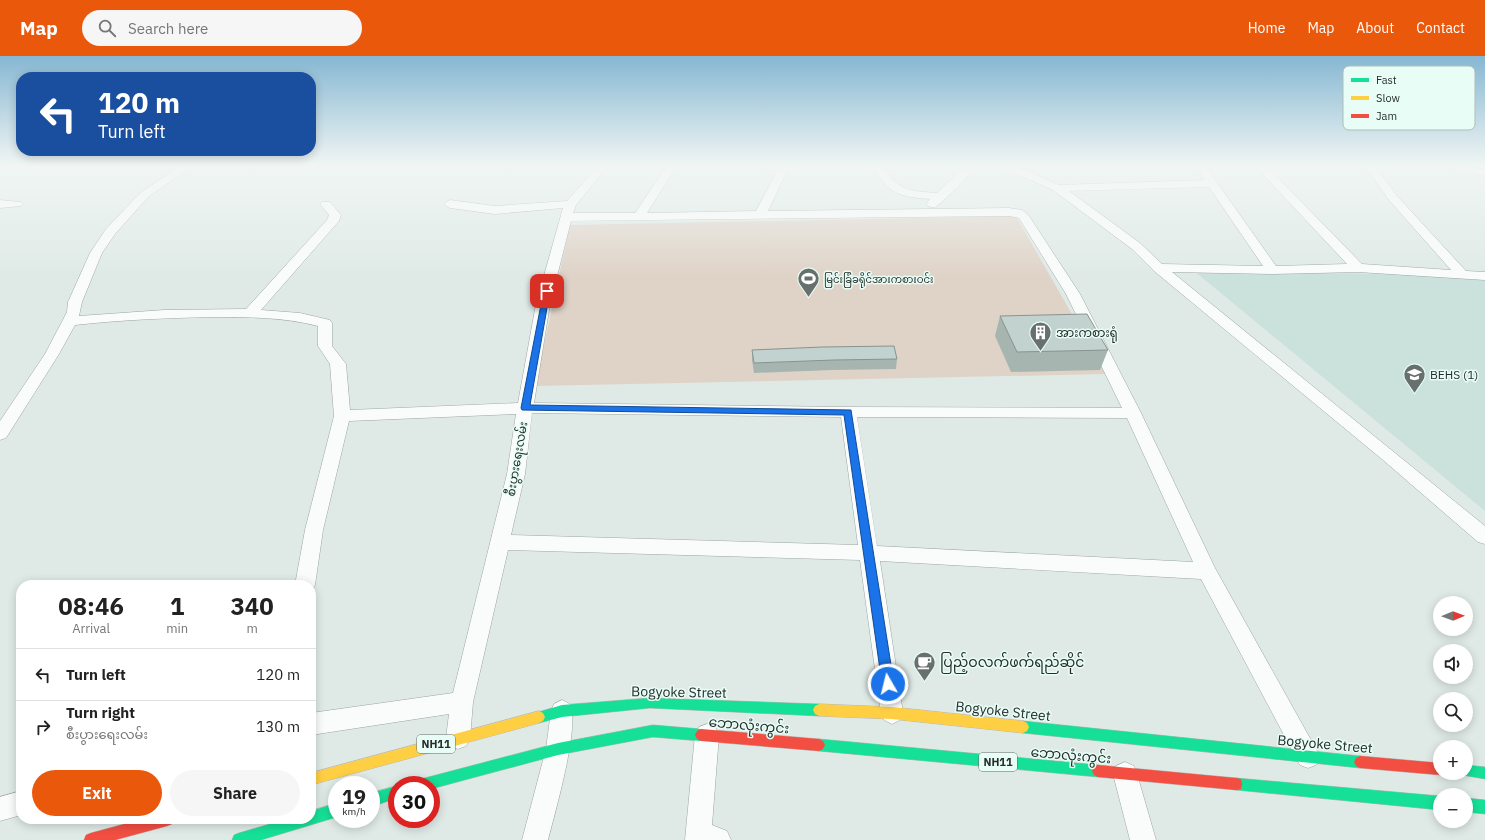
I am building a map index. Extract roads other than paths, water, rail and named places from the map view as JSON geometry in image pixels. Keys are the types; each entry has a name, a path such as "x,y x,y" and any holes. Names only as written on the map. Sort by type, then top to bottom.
{"highway":[{"name":"Bogyoke Street","path":"562,712 650,702 892,714 1433,768"},
{"name":"NH11","path":"316,778 458,738 562,712"},
{"name":"ဘောလုံးကွင်း","path":"558,749 653,731 1433,802"},
{"name":"NH11","path":"440,780 558,749"},
{"path":"1473,772 1485,773"},
{"path":"1473,806 1485,807"},
{"path":"316,817 328,813"},
{"path":"91,840 149,824"},
{"path":"239,840 293,824"}],"street":[{"path":"0,204 17,204"},
{"path":"0,434 52,354 74,312 75,302 96,253 110,232 136,204"},
{"path":"250,313 333,221 335,215 326,204"},
{"path":"450,204 495,210 519,207 639,215 1009,212 1018,213 1023,216 1072,294 1133,413 1207,570 1308,756"},
{"name":"စီးပွားရေးလမ်း","path":"458,738 462,702 516,474 525,408 543,304 568,211 574,204"},
{"path":"639,215 647,204"},
{"path":"760,215 766,204"},
{"path":"922,212 933,204"},
{"path":"1078,204 1136,246 1159,268 1389,456 1485,537"},
{"path":"1227,204 1272,270"},
{"path":"1297,204 1358,268"},
{"path":"1398,204 1461,273"},
{"path":"1159,268 1272,270 1358,268 1461,273 1485,276"},
{"path":"69,321 112,316 168,313 250,313 310,319 325,323 325,346 338,364 342,416 314,530 306,580"},
{"path":"342,416 525,408 848,412 1133,413"},
{"path":"848,412 870,553 892,714"},
{"path":"500,542 870,553 1207,570"},
{"path":"316,723 462,702"},
{"path":"535,840 558,749 562,712"},
{"path":"705,838 707,735"},
{"path":"1125,774 1143,840"},
{"path":"0,809 16,805"}],"place":[{"name":"မြင်းခြံခရိုင်အားကစားဝင်း","path":"809,298"},
{"name":"အားကစားရုံ","path":"1041,352"},
{"name":"BEHS (1)","path":"1414,394"},
{"name":"ပြည့်ဝလက်ဖက်ရည်ဆိုင်","path":"924,682"}]}
